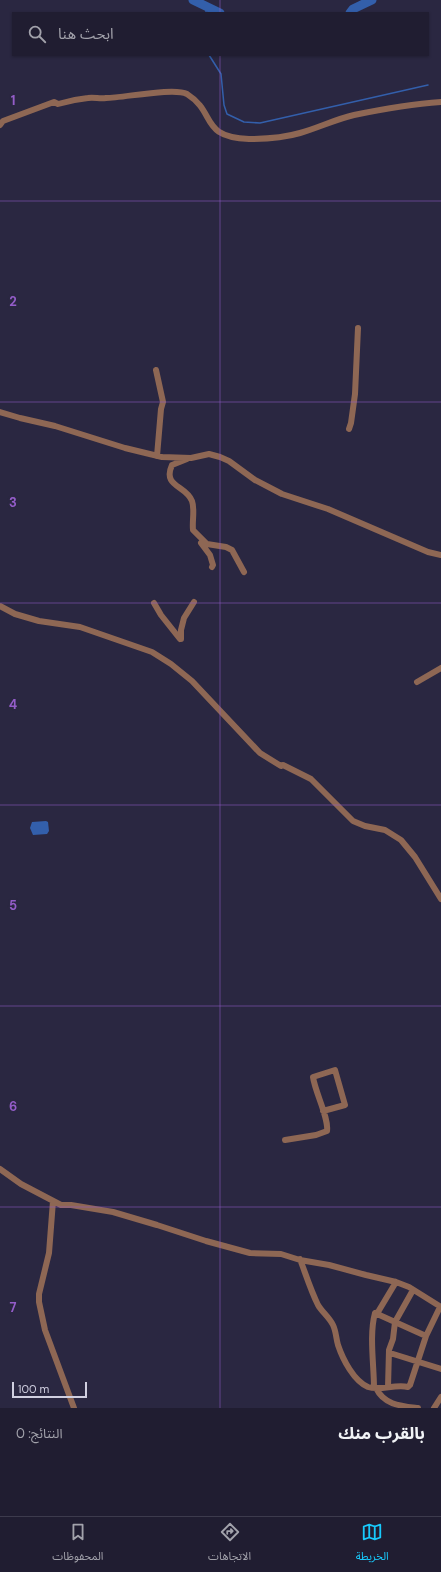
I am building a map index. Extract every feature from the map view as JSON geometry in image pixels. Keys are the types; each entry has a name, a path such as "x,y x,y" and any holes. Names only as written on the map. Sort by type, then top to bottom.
{"street":[{"path":"0,125 2,121 54,102 58,104 90,98 178,92 186,94 193,99 200,106 212,127 222,134 236,138 270,139 300,133 355,115 407,104 441,102"},
{"path":"349,429 355,394 358,328"},
{"path":"156,370 163,402 161,409 157,456"},
{"path":"0,412 157,456 170,458 191,458"},
{"path":"212,567 213,565 210,555 193,530 192,502 188,495 175,485 170,478 169,472 172,465 191,458 209,454 223,458 255,480 282,494 328,509 428,552 441,555"},
{"path":"196,534 206,544 226,547 232,550 244,572"},
{"path":"154,603 161,616 181,639 181,630 184,618 194,602"},
{"path":"0,606 15,614 39,621 80,627 152,652 171,664 192,681 260,754 281,766 283,765 291,768 311,779 353,821 365,826 385,830 401,840 415,857 441,899"},
{"path":"417,682 441,668"},
{"path":"285,1140 316,1135 327,1131 327,1126 313,1076 335,1070 345,1105 323,1111"},
{"path":"0,1169 21,1184 61,1205 71,1204 113,1212 250,1253 278,1253 300,1260 329,1265 366,1276 396,1282 413,1290 441,1307 426,1336 408,1387 375,1388 367,1386 357,1378 346,1363 338,1345 333,1325 329,1317 318,1305 300,1260"},
{"path":"53,1201 49,1253 39,1294 39,1302 45,1330 74,1408"},
{"path":"396,1282 378,1312 375,1313 372,1330 375,1388 387,1402 418,1408"},
{"path":"388,1387 389,1350 393,1339 395,1322 413,1290"},
{"path":"375,1313 426,1336"},
{"path":"390,1354 441,1369"},
{"path":"434,1408 441,1397"}],"water":[{"path":"32,822 48,822 49,831 47,834 33,835 30,828"}],"waterway":[{"path":"193,0 218,12"},
{"path":"351,12 353,9 372,0"},
{"path":"206,7 206,12"},
{"path":"210,56 221,74 224,105 227,114 244,122 260,123 428,85"}]}
